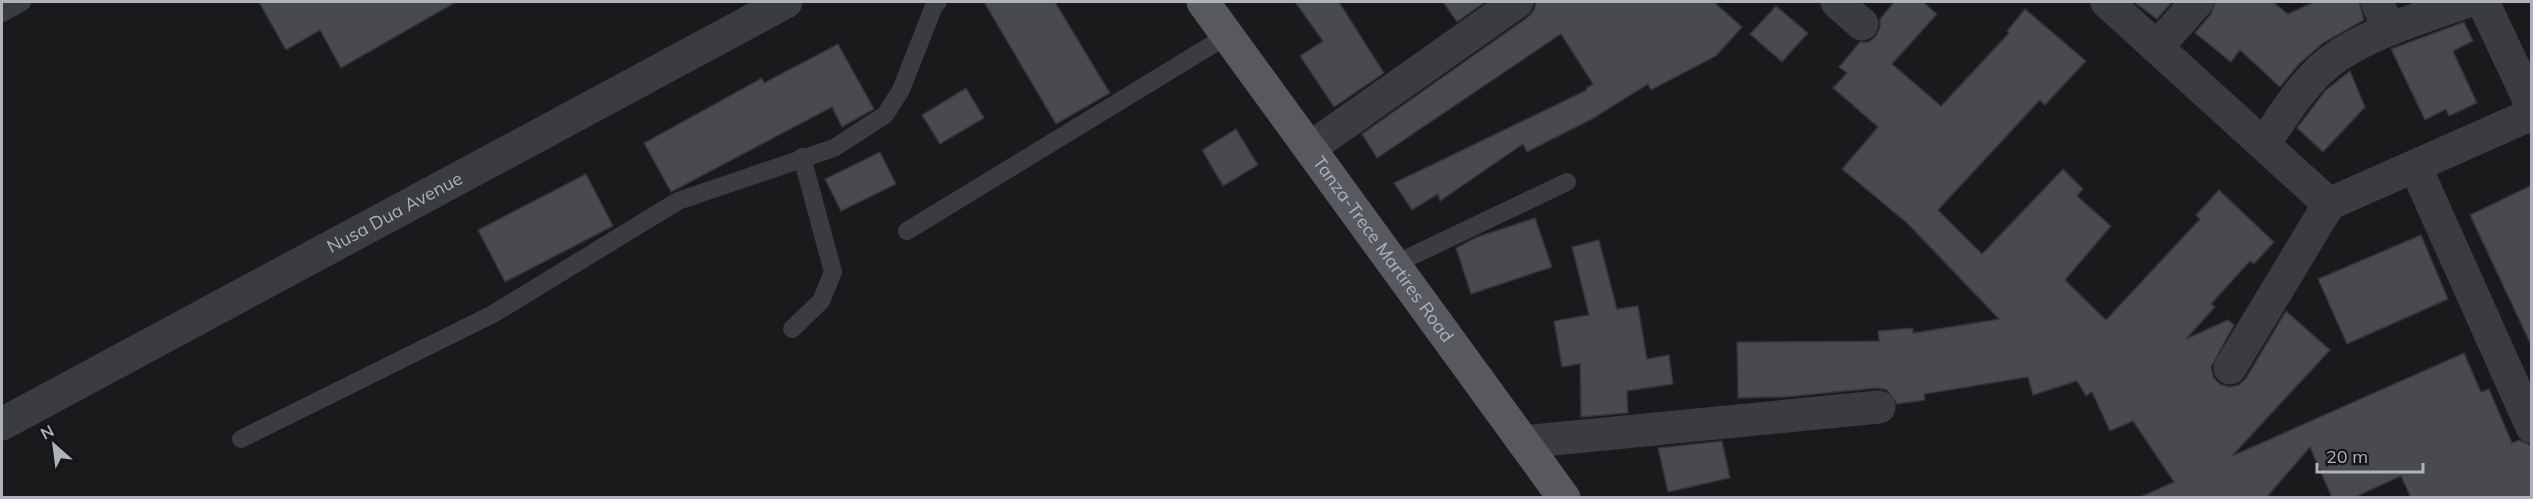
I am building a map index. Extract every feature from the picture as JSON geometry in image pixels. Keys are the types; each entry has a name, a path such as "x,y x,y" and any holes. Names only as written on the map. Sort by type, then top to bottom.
{"main road":[{"name":"Tanza-Trece Martires Road","path":"1203,2 1564,498"}],"street":[{"name":"Nusa Dua Avenue","path":"2,424 786,2"},
{"path":"1310,148 1517,2"},
{"path":"1837,2 1862,24"},
{"path":"2107,2 2329,204"},
{"path":"2157,47 2197,2"},
{"path":"2264,144 2299,93 2321,69 2342,54 2383,16 2465,2"},
{"path":"2483,2 2532,105"},
{"path":"2230,369 2329,204 2532,114"},
{"path":"2415,166 2532,427"},
{"path":"1522,442 1879,407"}],"lane":[{"path":"2,13 22,2"},
{"path":"241,439 493,314 678,201 834,148 885,115 901,90 934,6 938,2"},
{"path":"907,231 1228,35"},
{"path":"792,329 821,301 833,272 802,157"},
{"path":"1393,265 1567,182"}],"building":[{"path":"259,2 456,2 341,68 320,30 286,50"},
{"path":"984,2 1055,2 1110,93 1056,124"},
{"path":"1295,2 1339,2 1384,73 1334,107 1300,56 1323,41"},
{"path":"1443,2 1485,2 1457,22"},
{"path":"1536,2 1714,2 1742,27 1716,56 1651,90 1648,84 1592,119 1527,152 1523,144 1440,201 1438,194 1412,210 1394,183 1587,90 1586,88 1593,84 1561,34 1377,158 1362,134 1528,17 1534,10"},
{"path":"1894,2 1923,2 1937,14 1892,64 1941,106 2009,33 2007,31 2025,9 2086,61 2045,105 2040,100 1938,210 1982,254 2063,169 2083,189 2077,196 2111,226 2065,280 2106,320 2200,219 2196,215 2219,190 2274,242 2254,264 2250,261 2211,304 2215,307 2186,339 2228,320 2234,325 2211,367 2214,378 2220,384 2229,387 2239,385 2246,378 2286,311 2330,350 2232,456 2464,353 2481,392 2489,389 2512,443 2519,440 2532,446 2532,498 2411,498 2401,476 2353,498 2332,498 2310,447 2266,498 2138,498 2174,482 2133,421 2110,431 2092,392 2086,396 2077,381 2033,395 2028,377 1924,394 1925,400 1897,404 1887,390 1877,388 1785,397 1738,398 1737,342 1879,341 1878,331 1913,328 1913,333 1999,319 1907,223 1842,169 1878,127 1833,88 1847,73 1839,67 1860,42 1869,42 1876,36 1880,27 1880,19"},
{"path":"2134,2 2172,2 2157,19"},
{"path":"2215,2 2273,2 2288,14 2314,2 2359,2 2364,20 2323,43 2298,65 2280,87 2240,50 2231,62 2195,33 2211,14"},
{"path":"1776,6 1808,33 1782,62 1750,34"},
{"path":"2464,22 2473,41 2453,51 2477,103 2449,116 2446,109 2425,120 2391,49"},
{"path":"838,44 874,109 842,127 832,107 671,192 644,143 762,78 764,83"},
{"path":"2350,71 2365,107 2323,152 2297,128 2325,91"},
{"path":"966,88 984,118 940,144 922,115"},
{"path":"1236,129 1258,165 1223,186 1202,150"},
{"path":"880,152 896,184 841,211 825,179"},
{"path":"586,174 613,226 505,282 478,230"},
{"path":"2532,185 2532,347 2470,215"},
{"path":"1535,218 1552,267 1471,294 1456,248 1477,237"},
{"path":"2421,235 2448,299 2347,344 2318,279"},
{"path":"1599,240 1617,309 1638,306 1647,359 1669,355 1673,384 1627,391 1628,413 1581,417 1580,364 1562,367 1554,321 1589,315 1572,247"},
{"path":"1722,441 1730,478 1668,492 1658,448"}]}
